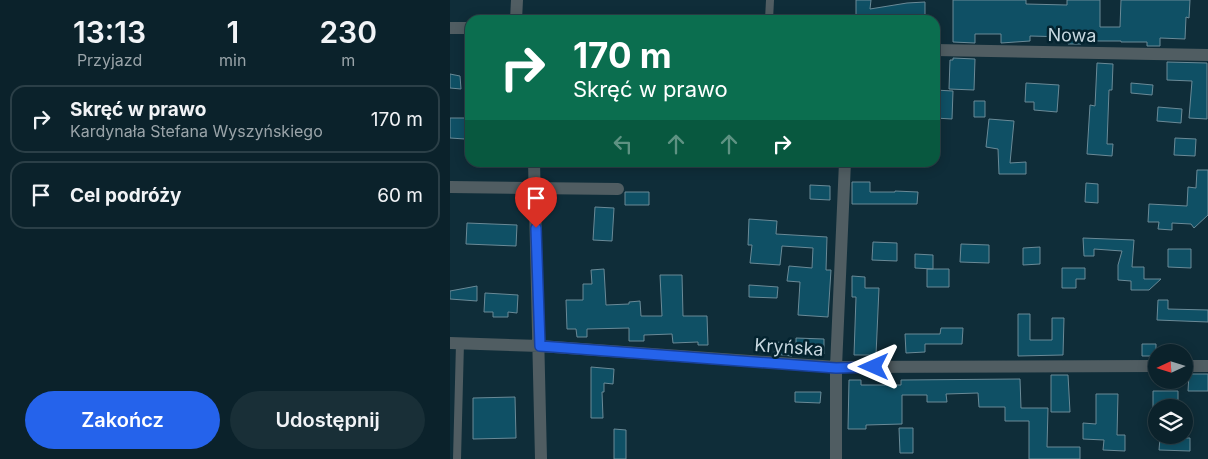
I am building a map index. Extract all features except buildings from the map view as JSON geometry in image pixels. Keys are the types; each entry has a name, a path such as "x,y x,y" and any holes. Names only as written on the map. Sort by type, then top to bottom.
{"street":[{"path":"516,15 517,0"},
{"path":"450,28 465,28"},
{"name":"Nowa","path":"940,50 1208,55"},
{"path":"534,167 540,346 541,459"},
{"path":"836,459 836,368 845,167"},
{"path":"450,187 618,189"},
{"name":"Kryńska","path":"455,343 540,346 836,368 1148,366"},
{"path":"1193,366 1208,366"}],"lane":[{"path":"769,15 770,0"},
{"path":"455,343 457,459"}],"route":[{"path":"536,228 540,346 836,368 874,367"}]}
